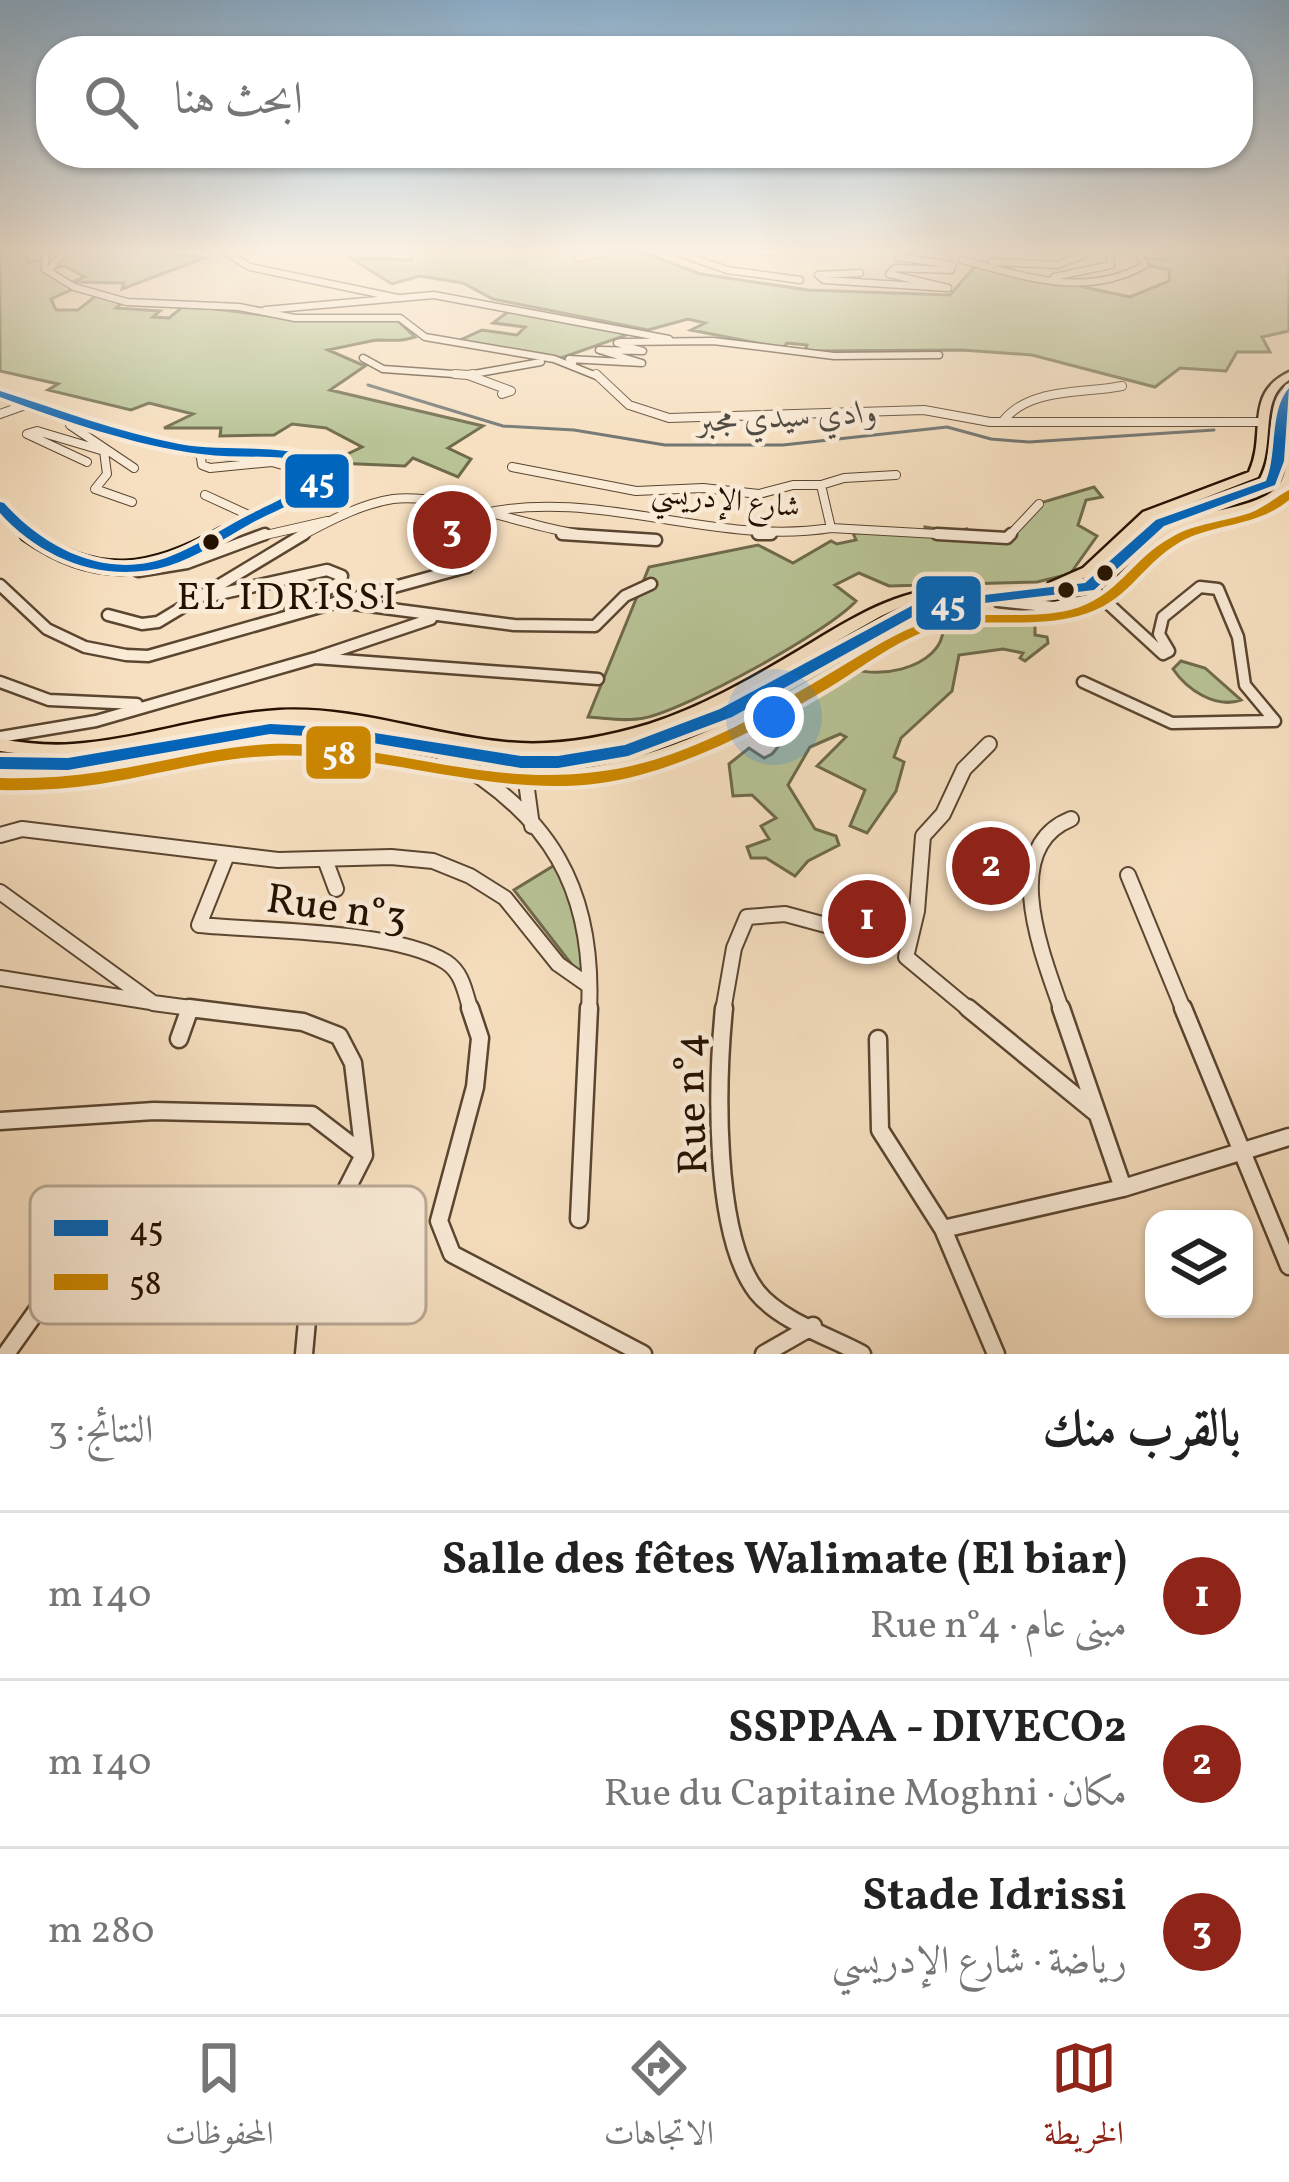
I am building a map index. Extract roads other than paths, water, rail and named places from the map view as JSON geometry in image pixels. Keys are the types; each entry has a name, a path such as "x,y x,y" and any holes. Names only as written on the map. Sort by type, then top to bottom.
{"highway":[{"path":"0,741 67,751 279,716 341,717 515,749 564,747 640,733 698,710 902,599 935,592 1038,590 1073,580 1148,515 1249,478 1262,459 1268,391 1289,376"},
{"path":"0,763 72,763 275,729 334,729 496,762 559,762 634,750 690,732 875,625 934,603 1024,599 1089,586 1160,523 1271,483 1280,467 1280,411 1289,392"}],"main road":[{"path":"0,394 70,419 200,451 310,457 328,466 308,490 196,552 135,571 104,569 54,550 26,535 0,506"}],"street":[{"path":"282,315 400,318 424,338 581,368 606,380 628,405 669,418 924,410 967,420 1263,422"},
{"path":"550,315 676,342"},
{"path":"581,368 569,359 642,363 599,350 643,352 618,342 713,341 834,356 940,355"},
{"path":"362,358 383,369 467,375 562,362"},
{"path":"467,375 511,392 502,394"},
{"path":"1003,421 1009,410 1024,403 1122,386"},
{"path":"0,414 28,404"},
{"path":"70,419 70,424 104,451 134,468"},
{"path":"87,462 27,434 37,431 104,451"},
{"path":"215,447 259,451 258,456"},
{"path":"104,451 107,474 95,489 132,502"},
{"path":"200,451 202,465 210,468 272,462 286,466"},
{"name":"شارع الإدريسي","path":"476,514 537,504 756,533 787,535 831,528 821,485 794,485 759,494 703,488 637,491 512,467"},
{"path":"821,485 844,478 896,475"},
{"path":"220,501 232,493"},
{"path":"205,495 253,518"},
{"name":"شارع الإدريسي","path":"108,615 142,624 158,622 330,521 410,497 566,535 656,540"},
{"path":"831,528 1007,538 1040,503"},
{"path":"135,571 184,567 276,528 330,521"},
{"path":"0,585 68,644 117,656 148,656 467,567"},
{"name":"شارع الإدريسي","path":"200,598 327,570 342,576 340,582 273,622"},
{"path":"338,602 440,616 584,627 603,622 625,596 651,584"},
{"path":"1083,682 1172,723 1275,721 1245,685 1238,637 1217,589 1200,587 1163,617 1160,634 1169,651 1163,654 1130,630 1105,597 1089,586"},
{"path":"989,600 1054,607 1105,597"},
{"path":"0,741 96,721 315,658 440,616"},
{"path":"315,658 598,679"},
{"path":"0,682 31,697 64,703 158,703"},
{"path":"989,744 964,769 943,814 923,836 917,911 907,957 1095,1112"},
{"path":"438,752 480,774 532,829 567,875 580,903 592,946 579,1219"},
{"path":"532,829 527,778 559,762"},
{"path":"1072,819 1051,827 1036,850 1029,884 1049,974 1123,1188"},
{"path":"0,835 22,830 326,862 405,856 452,867 519,911 562,971 588,985"},
{"name":"Rue n°3","path":"227,855 200,926 380,941 445,962 459,974 480,1038 475,1087 439,1221 452,1254 643,1354"},
{"path":"326,862 336,889"},
{"path":"1128,875 1289,1266"},
{"path":"0,892 153,1003"},
{"name":"Rue n°4","path":"862,1354 758,1294 735,1246 718,1085 726,965 735,934 747,917 785,914 870,937"},
{"path":"0,978 303,1022 339,1036 353,1063 364,1155 348,1186"},
{"path":"179,1039 190,1008"},
{"path":"878,1039 880,1130 943,1229 996,1354"},
{"path":"0,1121 154,1112 312,1115 364,1155"},
{"path":"943,1229 1123,1188 1289,1137"},
{"path":"6,1354 30,1320"},
{"path":"304,1354 307,1324"},
{"path":"764,1354 813,1326"}],"waterway":[{"name":"وادي سيدي مجبر","path":"368,385 503,426 574,430 665,445 783,445 947,427 991,439 1029,442 1214,430"}],"place":[{"name":"Stade Idrissi","path":"452,530"},
{"name":"SSPPAA - DIVECO2","path":"991,866"},
{"name":"Salle des fêtes Walimate (El biar)","path":"867,919"}],"district":[{"name":"EL IDRISSI","path":"288,595"}]}
